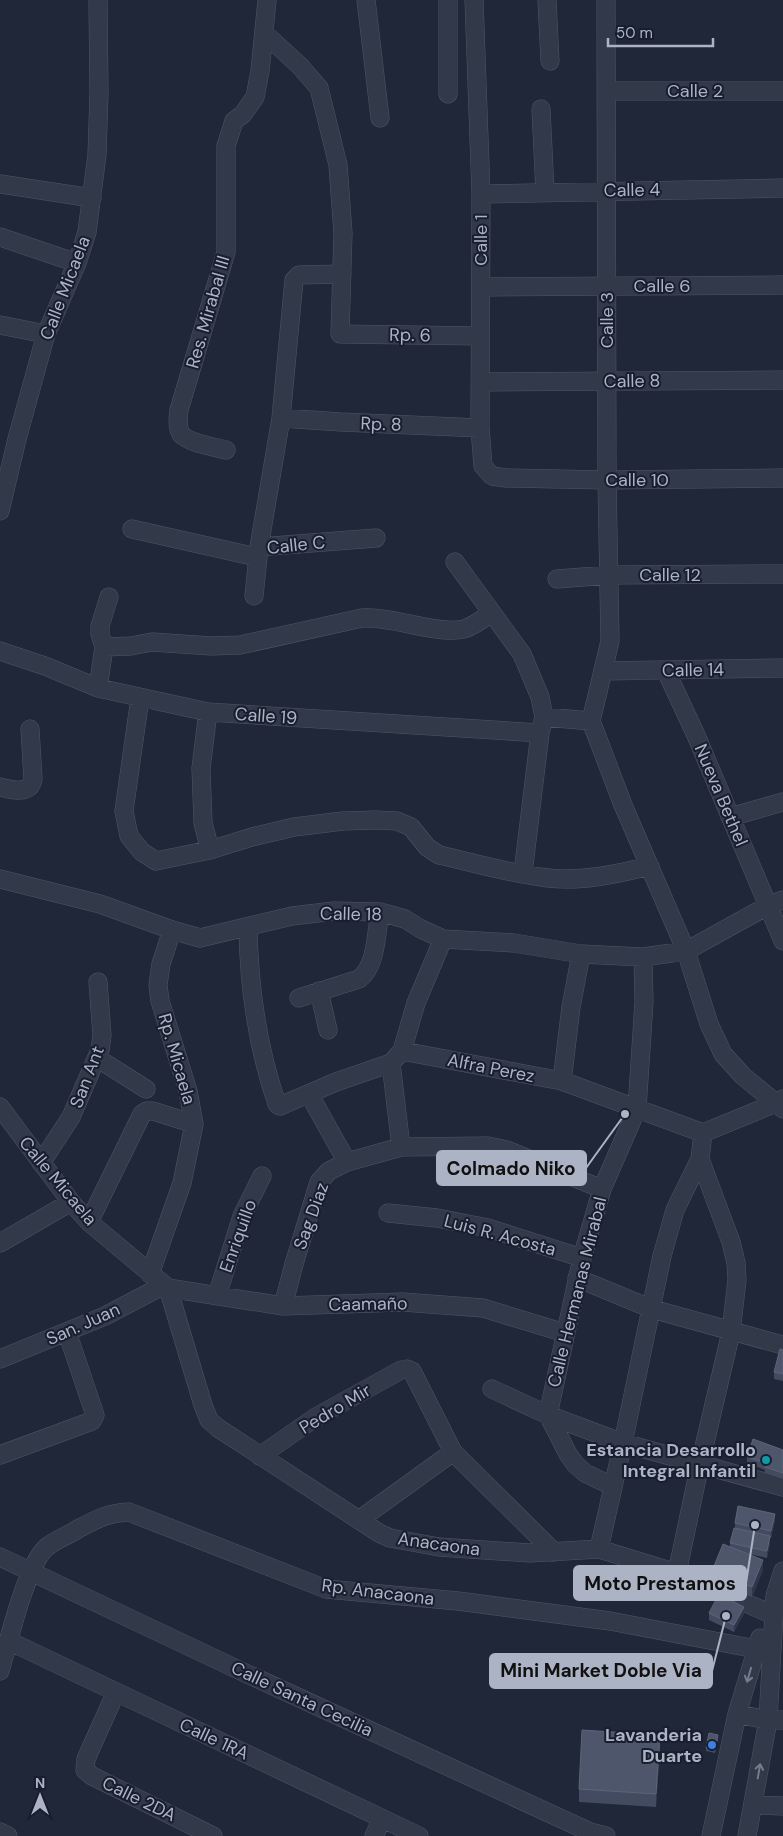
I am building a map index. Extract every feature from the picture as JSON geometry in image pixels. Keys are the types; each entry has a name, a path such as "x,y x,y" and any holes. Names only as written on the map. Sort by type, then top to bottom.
{"street":[{"name":"Calle Micaela","path":"0,511 19,430 46,334 77,263 87,232 97,155 99,93 98,0"},
{"name":"Res. Mirabal III","path":"226,450 188,440 179,429 178,420 179,410 226,252 226,146 234,121 243,114 255,97 260,71 267,0"},
{"path":"366,0 380,118"},
{"path":"448,0 448,94"},
{"name":"Calle 1","path":"474,0 481,194 480,428 484,466 492,476"},
{"path":"547,0 550,61"},
{"name":"Calle 3","path":"591,721 610,641 607,480 606,0"},
{"path":"254,596 281,418 294,280 299,275 342,274 344,233 338,165 319,88 300,66 264,33"},
{"name":"Calle 2","path":"607,91 783,91"},
{"path":"541,109 546,192"},
{"path":"0,184 92,198"},
{"name":"Calle 4","path":"481,194 783,188"},
{"path":"0,237 77,263"},
{"name":"Rp. 6","path":"342,274 340,334 480,336"},
{"name":"Calle 6","path":"481,287 783,285"},
{"path":"0,325 46,334"},
{"name":"Calle 8","path":"481,382 783,380"},
{"name":"Rp. 8","path":"281,418 480,428"},
{"name":"Calle 10","path":"492,476 607,480 783,478"},
{"name":"Calle C","path":"132,529 252,556 255,555 260,547 376,538"},
{"path":"455,562 522,654 540,697 542,725 523,873"},
{"name":"Calle 12","path":"557,579 609,575 783,574"},
{"path":"98,688 104,648 100,626 109,597"},
{"path":"104,648 152,642 212,646 240,645 362,618 378,617 447,629 464,629 478,623 491,613"},
{"name":"Calle 19","path":"0,651 45,666 98,688 208,712 542,725 591,721"},
{"name":"Calle 14","path":"603,671 783,668"},
{"name":"Nueva Bethel","path":"666,671 730,817 776,908 783,941"},
{"path":"140,698 124,811 130,836 142,852 156,861 210,850 294,827 343,821 398,821 411,827 427,847 439,855 549,878 616,874 650,866"},
{"path":"208,712 201,768 203,823 210,850"},
{"path":"591,721 623,805 686,951 709,1024 723,1054 743,1076 781,1103"},
{"path":"0,787 22,790 28,789 32,785 30,729"},
{"path":"730,817 783,802"},
{"name":"Calle 18","path":"0,879 100,904 200,938 292,916 334,911 380,912 405,919 443,939 514,943 581,954 643,957 686,951 776,908"},
{"path":"299,998 359,979 364,975 372,958 380,912"},
{"name":"Alfra Perez","path":"248,928 249,965 257,1031 266,1072 277,1104 283,1106 396,1057 562,1081 702,1133"},
{"name":"Rp. Micaela","path":"161,1282 194,1124 188,1091 160,1001 158,985 161,964 172,930"},
{"path":"401,1146 396,1057 443,939"},
{"path":"562,1081 571,1007 581,954"},
{"name":"Calle Hermanas Mirabal","path":"548,1415 582,1258 602,1189 636,1109 644,1012 643,957"},
{"name":"San Ant","path":"41,1164 71,1118 100,1050 102,1036 98,982"},
{"path":"319,991 328,1030"},
{"path":"97,1058 146,1089"},
{"path":"309,1094 347,1162"},
{"path":"599,1549 662,1256 675,1210 700,1159 702,1133 781,1103"},
{"name":"Calle Micaela","path":"0,1107 70,1202 89,1222 161,1282"},
{"path":"89,1222 142,1114 147,1111 153,1111 194,1124"},
{"name":"Sag Diaz","path":"283,1306 319,1182 329,1171 347,1162 401,1146 488,1146 507,1150 602,1189"},
{"path":"677,1573 731,1332 737,1280 736,1263 731,1242 700,1159"},
{"name":"Enriquillo","path":"217,1296 242,1216 262,1176"},
{"path":"0,1243 70,1202"},
{"name":"Luis R. Acosta","path":"388,1213 437,1218 488,1228 582,1258"},
{"path":"577,1278 652,1309 783,1346"},
{"name":"Caamaño","path":"161,1282 217,1296 283,1306 403,1302 483,1308 565,1333"},
{"name":"San. Juan","path":"0,1359 105,1316 161,1282"},
{"name":"Anacaona","path":"161,1282 209,1420 260,1456 390,1538 439,1547 530,1553 599,1549 677,1573 769,1613"},
{"path":"0,1456 92,1421 95,1415 67,1332"},
{"name":"Pedro Mir","path":"260,1456 330,1409 401,1370 407,1369 412,1371 453,1452"},
{"path":"492,1389 548,1415 623,1443 783,1487"},
{"path":"548,1415 575,1464 585,1473 612,1486"},
{"path":"359,1520 453,1452 554,1552"},
{"name":"Rp. Anacaona","path":"0,1671 5,1648 30,1571 38,1555 48,1546 99,1518 112,1513 129,1512 326,1589 458,1601 610,1621 756,1649"},
{"name":"Calle Santa Cecilia","path":"0,1557 243,1672 590,1832 606,1836"},
{"path":"711,1836 737,1714 756,1649 783,1571"},
{"path":"747,1836 753,1805 776,1720 775,1596"},
{"name":"Calle 1RA","path":"5,1648 116,1692 419,1836"},
{"name":"Calle 2DA","path":"116,1692 86,1759 85,1770 92,1776 213,1836"},
{"path":"737,1714 776,1720"},
{"path":"753,1805 783,1806"},
{"path":"374,1836 382,1819"},
{"path":"0,1832 8,1836"}],"building":[{"path":"780,1349 783,1350 783,1374 774,1372"},
{"name":"Estancia Desarrollo Integral Infantil","path":"753,1439 783,1450 783,1473 765,1467 766,1463 747,1457"},
{"path":"738,1506 775,1514 771,1531 735,1523"},
{"path":"734,1528 770,1536 767,1551 730,1543"},
{"path":"723,1544 763,1560 752,1587 712,1571"},
{"path":"719,1594 744,1607 734,1625 709,1613"},
{"path":"582,1730 660,1735 656,1794 579,1789"},
{"name":"Lavanderia Duarte","path":"709,1733 718,1735 715,1750 706,1748"}],"place":[{"name":"Colmado Niko","path":"625,1114"},
{"name":"Estancia Desarrollo Integral Infantil","path":"766,1460"},
{"name":"Moto Prestamos","path":"755,1525"},
{"name":"Mini Market Doble Via","path":"726,1616"},
{"name":"Lavanderia Duarte","path":"712,1745"}]}
